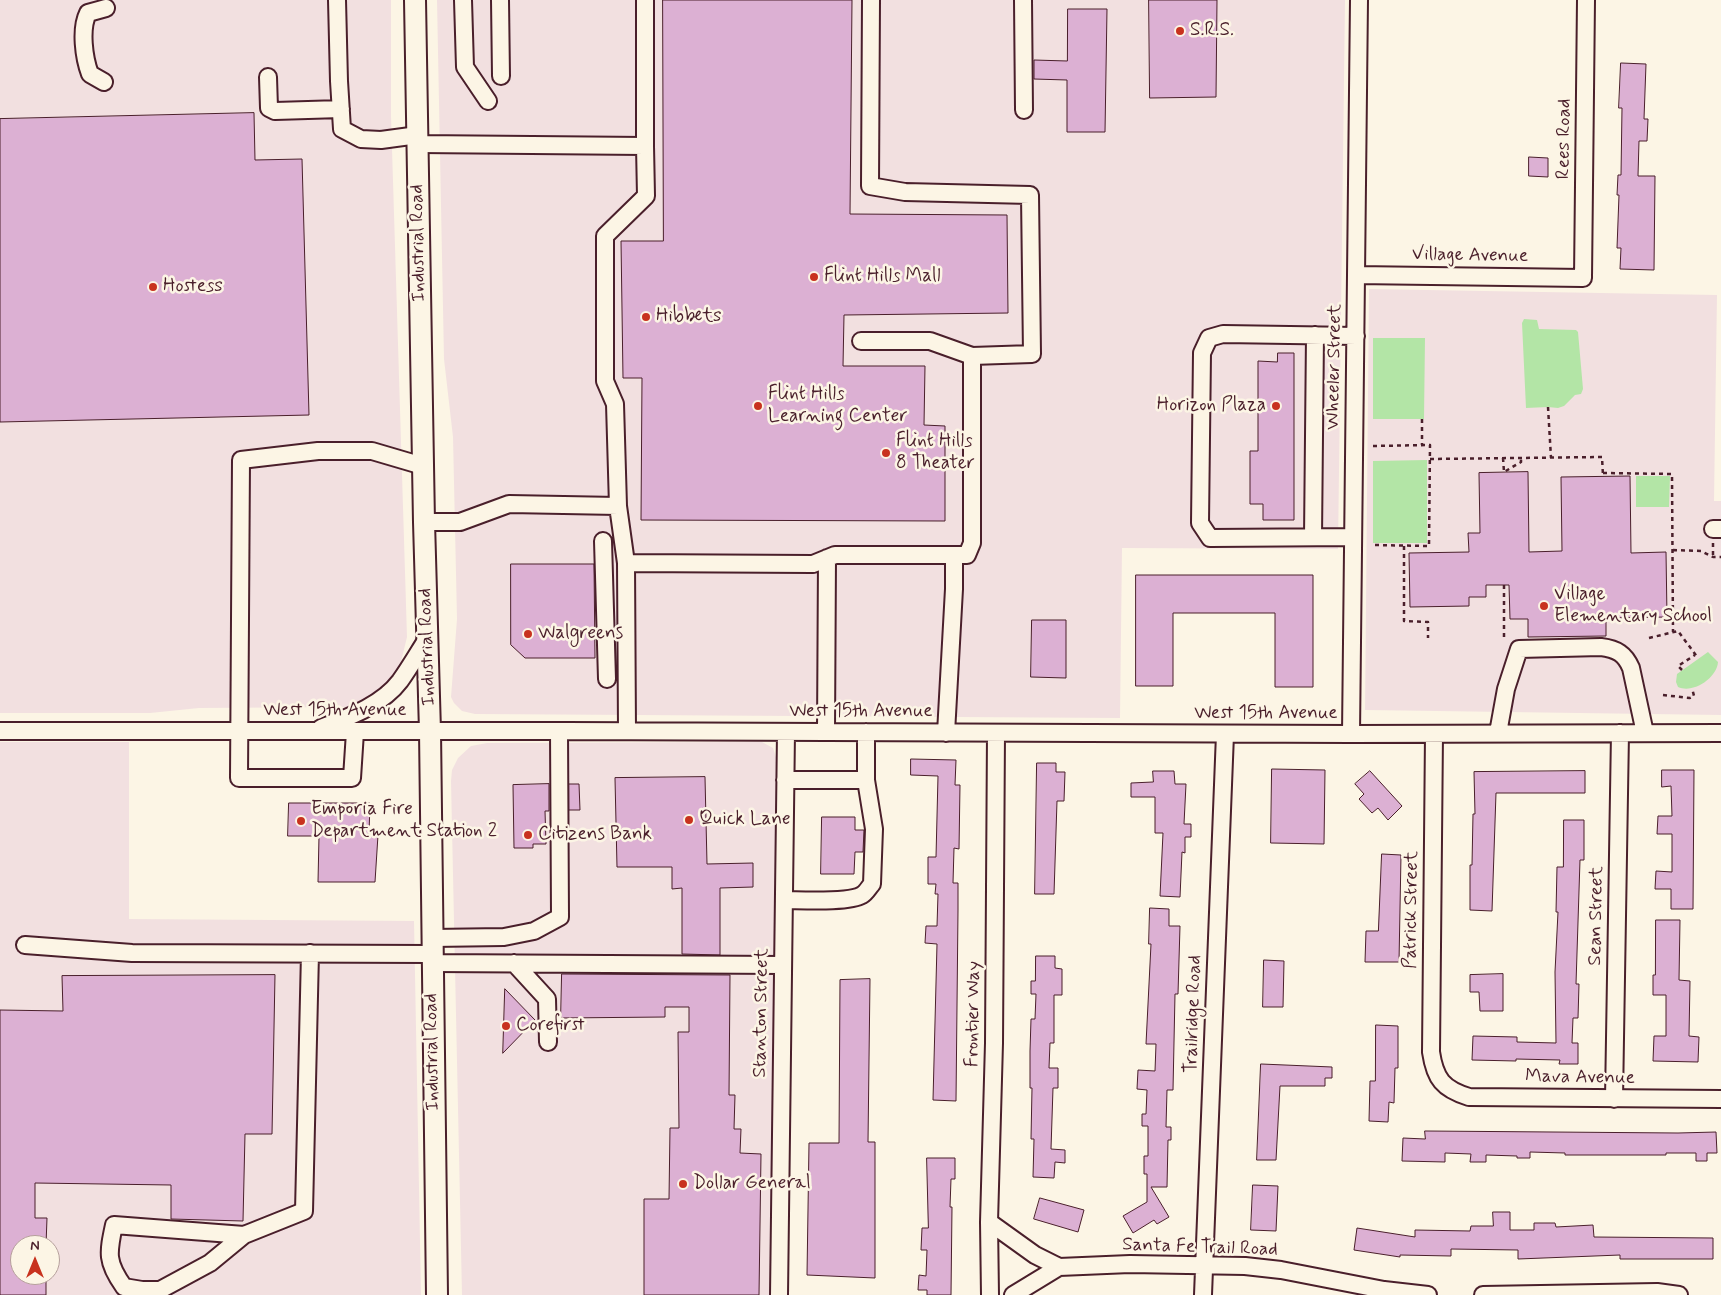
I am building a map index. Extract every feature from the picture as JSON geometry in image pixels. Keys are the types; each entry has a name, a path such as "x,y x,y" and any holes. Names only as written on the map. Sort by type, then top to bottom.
{"main road":[{"name":"Industrial Road","path":"415,0 424,522 430,731 437,1295"}],"street":[{"path":"337,0 342,129 360,139 646,146"},
{"path":"463,0 465,67 488,101"},
{"path":"500,0 500,76"},
{"path":"627,731 626,563 618,506 616,404 605,381 605,236 646,196 645,0"},
{"path":"861,341 930,341 972,356 1032,354 1030,195 905,192 870,186 871,0"},
{"path":"1023,0 1024,110"},
{"name":"Wheeler Street","path":"1351,734 1359,0"},
{"name":"Rees Road","path":"1583,278 1586,0"},
{"path":"104,82 90,74 85,62 84,22 88,14 106,8"},
{"path":"268,77 269,108 275,111 341,109"},
{"name":"Village Avenue","path":"1356,275 1583,278"},
{"path":"1353,537 1210,538 1200,523 1202,352 1209,338 1223,334 1356,336"},
{"path":"1313,537 1315,335"},
{"path":"626,563 813,564 835,555 967,555 972,543 972,356"},
{"path":"355,732 352,778 239,778 241,731 241,460 318,451 372,451 423,466"},
{"path":"424,522 460,522 509,504 618,506"},
{"path":"603,541 607,679"},
{"path":"946,733 954,590 954,555"},
{"path":"826,732 827,558"},
{"path":"311,732 364,710 387,694 399,682 427,639"},
{"path":"1498,733 1506,689 1518,649 1602,648 1612,648 1620,652 1632,668 1645,733"},
{"name":"West 15th Avenue","path":"0,731 627,731 1225,734 1721,733"},
{"path":"432,952 534,931 560,917 559,731"},
{"name":"Stanton Street","path":"779,1295 786,732"},
{"path":"784,900 823,901 851,898 861,896 872,884 874,830 866,780 866,732"},
{"name":"Frontier Way","path":"990,1295 996,733"},
{"name":"Sean Street","path":"1614,1099 1620,733"},
{"name":"Trailridge Road","path":"1203,1295 1225,734"},
{"name":"Patrick Street","path":"1434,734 1431,1052 1434,1070 1442,1084"},
{"path":"785,780 866,780"},
{"path":"25,945 132,953 432,952 514,964 783,965"},
{"path":"244,1235 114,1224 109,1246 110,1265 124,1287 160,1290 210,1263 244,1235 304,1211 310,953"},
{"path":"514,964 547,999 548,1042"},
{"name":"Mava Avenue","path":"1442,1084 1456,1093 1469,1097 1721,1100"},
{"name":"Santa Fe Trail Road","path":"990,1222 1035,1255 1059,1267"},
{"name":"Santa Fe Trail Road","path":"1013,1295 1059,1267 1130,1264 1245,1266 1280,1270 1384,1290 1428,1295"},
{"path":"1483,1295 1656,1292 1679,1295"}],"path":[{"path":"1548,407 1551,458"},
{"path":"1422,419 1422,445"},
{"path":"1373,446 1430,445 1429,546 1374,545"},
{"path":"1503,458 1504,472 1521,462 1521,458"},
{"path":"1430,459 1602,458 1603,475 1672,474 1673,632"},
{"path":"1404,546 1404,621 1428,622 1428,638"},
{"path":"1672,550 1701,551 1713,557 1721,557"},
{"path":"1504,585 1504,638"},
{"path":"1649,638 1678,631 1698,658"},
{"path":"1682,670 1678,666 1695,654"},
{"path":"1663,695 1690,698 1694,696 1692,688"}],"shaded area":[{"path":"0,0 391,0 391,116 407,637 399,670 384,690 363,702 349,707 199,708 150,713 0,713"},
{"name":"Flint Hills Mall","path":"437,0 1345,0 1338,549 1122,548 1120,718 475,714 462,711 451,697 457,619 453,437 444,359"},
{"name":"Village Elementary School","path":"1369,289 1717,295 1714,501 1721,501 1721,715 1365,710"},
{"path":"0,742 129,742 129,919 414,921 421,1295 0,1295"},
{"path":"762,742 773,748 776,757 770,1295 462,1295 451,781 452,770 458,758 471,746 487,743"}],"green space":[{"path":"1524,319 1537,320 1539,329 1576,330 1578,332 1583,389 1581,394 1575,395 1564,406 1558,408 1526,408 1522,323"},
{"path":"1373,338 1425,338 1424,419 1373,419"},
{"path":"1427,460 1427,543 1373,543 1373,461"},
{"path":"1636,476 1670,476 1669,507 1636,507"},
{"path":"1708,652 1718,662 1717,668 1709,679 1690,688 1678,687 1676,682 1677,674"}],"building":[{"name":"Flint Hills Mall","path":"663,0 852,0 850,214 1007,215 1008,313 844,315 843,366 925,366 924,425 945,426 945,521 641,520 642,378 623,378 621,241 663,241"},
{"path":"1149,0 1217,0 1216,97 1150,98"},
{"path":"1068,9 1107,9 1105,132 1067,132 1067,80 1034,79 1034,60 1067,61"},
{"path":"1621,63 1646,64 1644,119 1648,119 1647,141 1639,141 1638,176 1655,176 1654,270 1620,269 1621,248 1617,248 1619,195 1617,195 1618,175 1621,175 1622,108 1619,108"},
{"name":"Hostess","path":"254,113 255,160 302,159 309,415 0,422 0,119"},
{"path":"1529,157 1548,158 1548,177 1529,176"},
{"name":"Horizon Plaza","path":"1278,353 1294,353 1294,520 1263,520 1263,504 1250,504 1250,451 1258,451 1258,361 1277,362"},
{"path":"1528,472 1529,552 1562,551 1561,477 1630,476 1631,553 1666,552 1667,617 1606,618 1606,636 1528,637 1528,619 1510,619 1509,585 1486,585 1486,597 1469,597 1469,606 1410,607 1409,553 1469,552 1468,533 1480,533 1479,473"},
{"name":"Walgreens","path":"511,564 594,564 595,658 525,658 511,645"},
{"path":"1136,575 1313,575 1313,687 1275,687 1275,613 1173,613 1173,686 1136,686"},
{"path":"1032,620 1066,620 1066,678 1031,677"},
{"path":"911,759 956,760 955,785 960,785 959,849 954,848 953,883 958,883 956,1101 933,1100 937,944 925,943 926,926 937,926 938,894 935,894 936,884 928,884 928,857 936,857 938,776 911,775"},
{"path":"1037,763 1056,763 1056,772 1065,772 1064,801 1057,801 1054,894 1035,894"},
{"path":"1272,769 1325,770 1324,844 1271,843"},
{"path":"1662,770 1694,770 1693,909 1671,909 1671,889 1655,889 1656,871 1672,872 1672,834 1657,834 1658,816 1672,816 1671,786 1662,787"},
{"path":"1153,771 1174,771 1175,784 1186,784 1184,824 1191,824 1191,837 1185,837 1185,853 1182,852 1180,897 1160,896 1163,833 1155,833 1155,797 1131,797 1131,783 1153,782"},
{"path":"1370,771 1402,806 1388,820 1378,808 1372,813 1359,799 1364,794 1355,784"},
{"path":"1585,771 1585,793 1496,793 1492,911 1470,910 1470,865 1472,865 1473,814 1475,814 1474,772"},
{"path":"705,777 707,864 753,863 753,887 720,888 720,955 682,954 682,888 672,889 672,867 617,867 615,778"},
{"path":"549,784 549,811 545,811 546,844 533,844 533,848 514,848 513,785"},
{"path":"569,784 579,784 580,810 569,810"},
{"path":"289,803 370,803 369,834 378,835 375,882 318,882 319,836 288,836"},
{"path":"822,817 855,817 855,830 864,830 863,852 855,852 854,874 821,874"},
{"path":"1564,820 1584,820 1584,860 1580,860 1576,984 1579,984 1578,1018 1573,1018 1572,1043 1578,1043 1578,1064 1559,1064 1560,1060 1472,1060 1473,1036 1517,1037 1517,1042 1556,1043 1557,867 1563,867"},
{"path":"1382,854 1401,855 1399,962 1365,962 1366,931 1378,931"},
{"path":"1150,908 1169,909 1169,926 1180,926 1178,994 1175,994 1173,1090 1167,1090 1166,1127 1171,1127 1171,1140 1168,1140 1167,1187 1151,1187 1169,1217 1157,1224 1154,1220 1133,1233 1123,1216 1147,1202 1147,1174 1144,1174 1144,1156 1148,1156 1148,1126 1142,1126 1142,1114 1146,1114 1147,1090 1137,1089 1138,1070 1155,1071 1156,1044 1146,1044 1151,944 1149,944"},
{"path":"1656,920 1680,920 1679,980 1690,981 1689,1036 1699,1037 1698,1062 1653,1061 1654,1036 1666,1036 1666,995 1653,995"},
{"path":"1036,956 1055,956 1055,968 1062,969 1062,995 1054,995 1054,1043 1050,1043 1049,1068 1058,1068 1058,1088 1053,1088 1051,1149 1065,1150 1065,1163 1055,1162 1054,1178 1033,1177 1034,1139 1031,1139 1032,1088 1030,1088 1030,1051 1031,1019 1035,1019 1036,994 1031,994 1031,981 1035,981"},
{"path":"1264,960 1284,961 1283,1007 1263,1007"},
{"path":"562,974 730,975 729,1095 735,1095 734,1129 741,1129 740,1153 761,1154 759,1295 644,1295 644,1199 669,1199 670,1128 679,1128 678,1032 689,1032 689,1007 665,1007 665,1017 561,1018"},
{"path":"1503,974 1503,1011 1480,1011 1479,992 1470,992 1470,975"},
{"path":"275,975 272,1134 245,1134 243,1221 171,1219 171,1185 35,1183 35,1218 47,1218 46,1235 10,1235 10,1285 46,1285 46,1295 0,1295 0,1010 63,1011 62,976"},
{"path":"870,979 868,1142 875,1142 875,1278 807,1275 809,1143 839,1143 840,980"},
{"path":"505,989 535,1020 503,1053"},
{"path":"1376,1025 1398,1026 1398,1068 1395,1068 1394,1103 1389,1102 1388,1122 1369,1121 1370,1081 1375,1081"},
{"path":"1261,1064 1332,1067 1332,1078 1325,1078 1325,1086 1280,1086 1276,1160 1257,1160"},
{"path":"1425,1131 1716,1132 1717,1153 1707,1153 1707,1161 1696,1161 1696,1153 1666,1153 1666,1155 1565,1155 1565,1153 1530,1152 1530,1158 1486,1155 1486,1162 1470,1162 1471,1154 1445,1153 1445,1162 1402,1161 1403,1138 1425,1139"},
{"path":"927,1158 955,1158 955,1179 951,1179 950,1207 952,1207 951,1295 927,1295 927,1290 918,1290 919,1275 926,1276 927,1250 921,1250 922,1228 928,1228"},
{"path":"1253,1185 1278,1186 1276,1231 1251,1230"},
{"path":"1040,1198 1084,1210 1078,1232 1034,1219"},
{"path":"1493,1212 1510,1212 1510,1230 1534,1230 1534,1223 1555,1223 1556,1227 1593,1225 1594,1237 1713,1238 1713,1259 1620,1259 1620,1255 1518,1259 1518,1250 1451,1249 1451,1256 1400,1255 1400,1257 1354,1250 1357,1228 1415,1237 1415,1230 1470,1231 1471,1226 1493,1226"}],"place":[{"name":"S.R.S.","path":"1180,31"},
{"name":"Flint Hills Mall","path":"814,277"},
{"name":"Hostess","path":"153,287"},
{"name":"Hibbets","path":"646,317"},
{"name":"Flint Hills Learning Center","path":"758,406"},
{"name":"Horizon Plaza","path":"1276,406"},
{"name":"Flint Hills 8 Theater","path":"886,453"},
{"name":"Village Elementary School","path":"1544,606"},
{"name":"Walgreens","path":"528,634"},
{"name":"Quick Lane","path":"689,820"},
{"name":"Emporia Fire Department Station 2","path":"301,821"},
{"name":"Citizens Bank","path":"528,835"},
{"name":"Corefirst","path":"506,1026"},
{"name":"Dollar General","path":"683,1184"}]}
